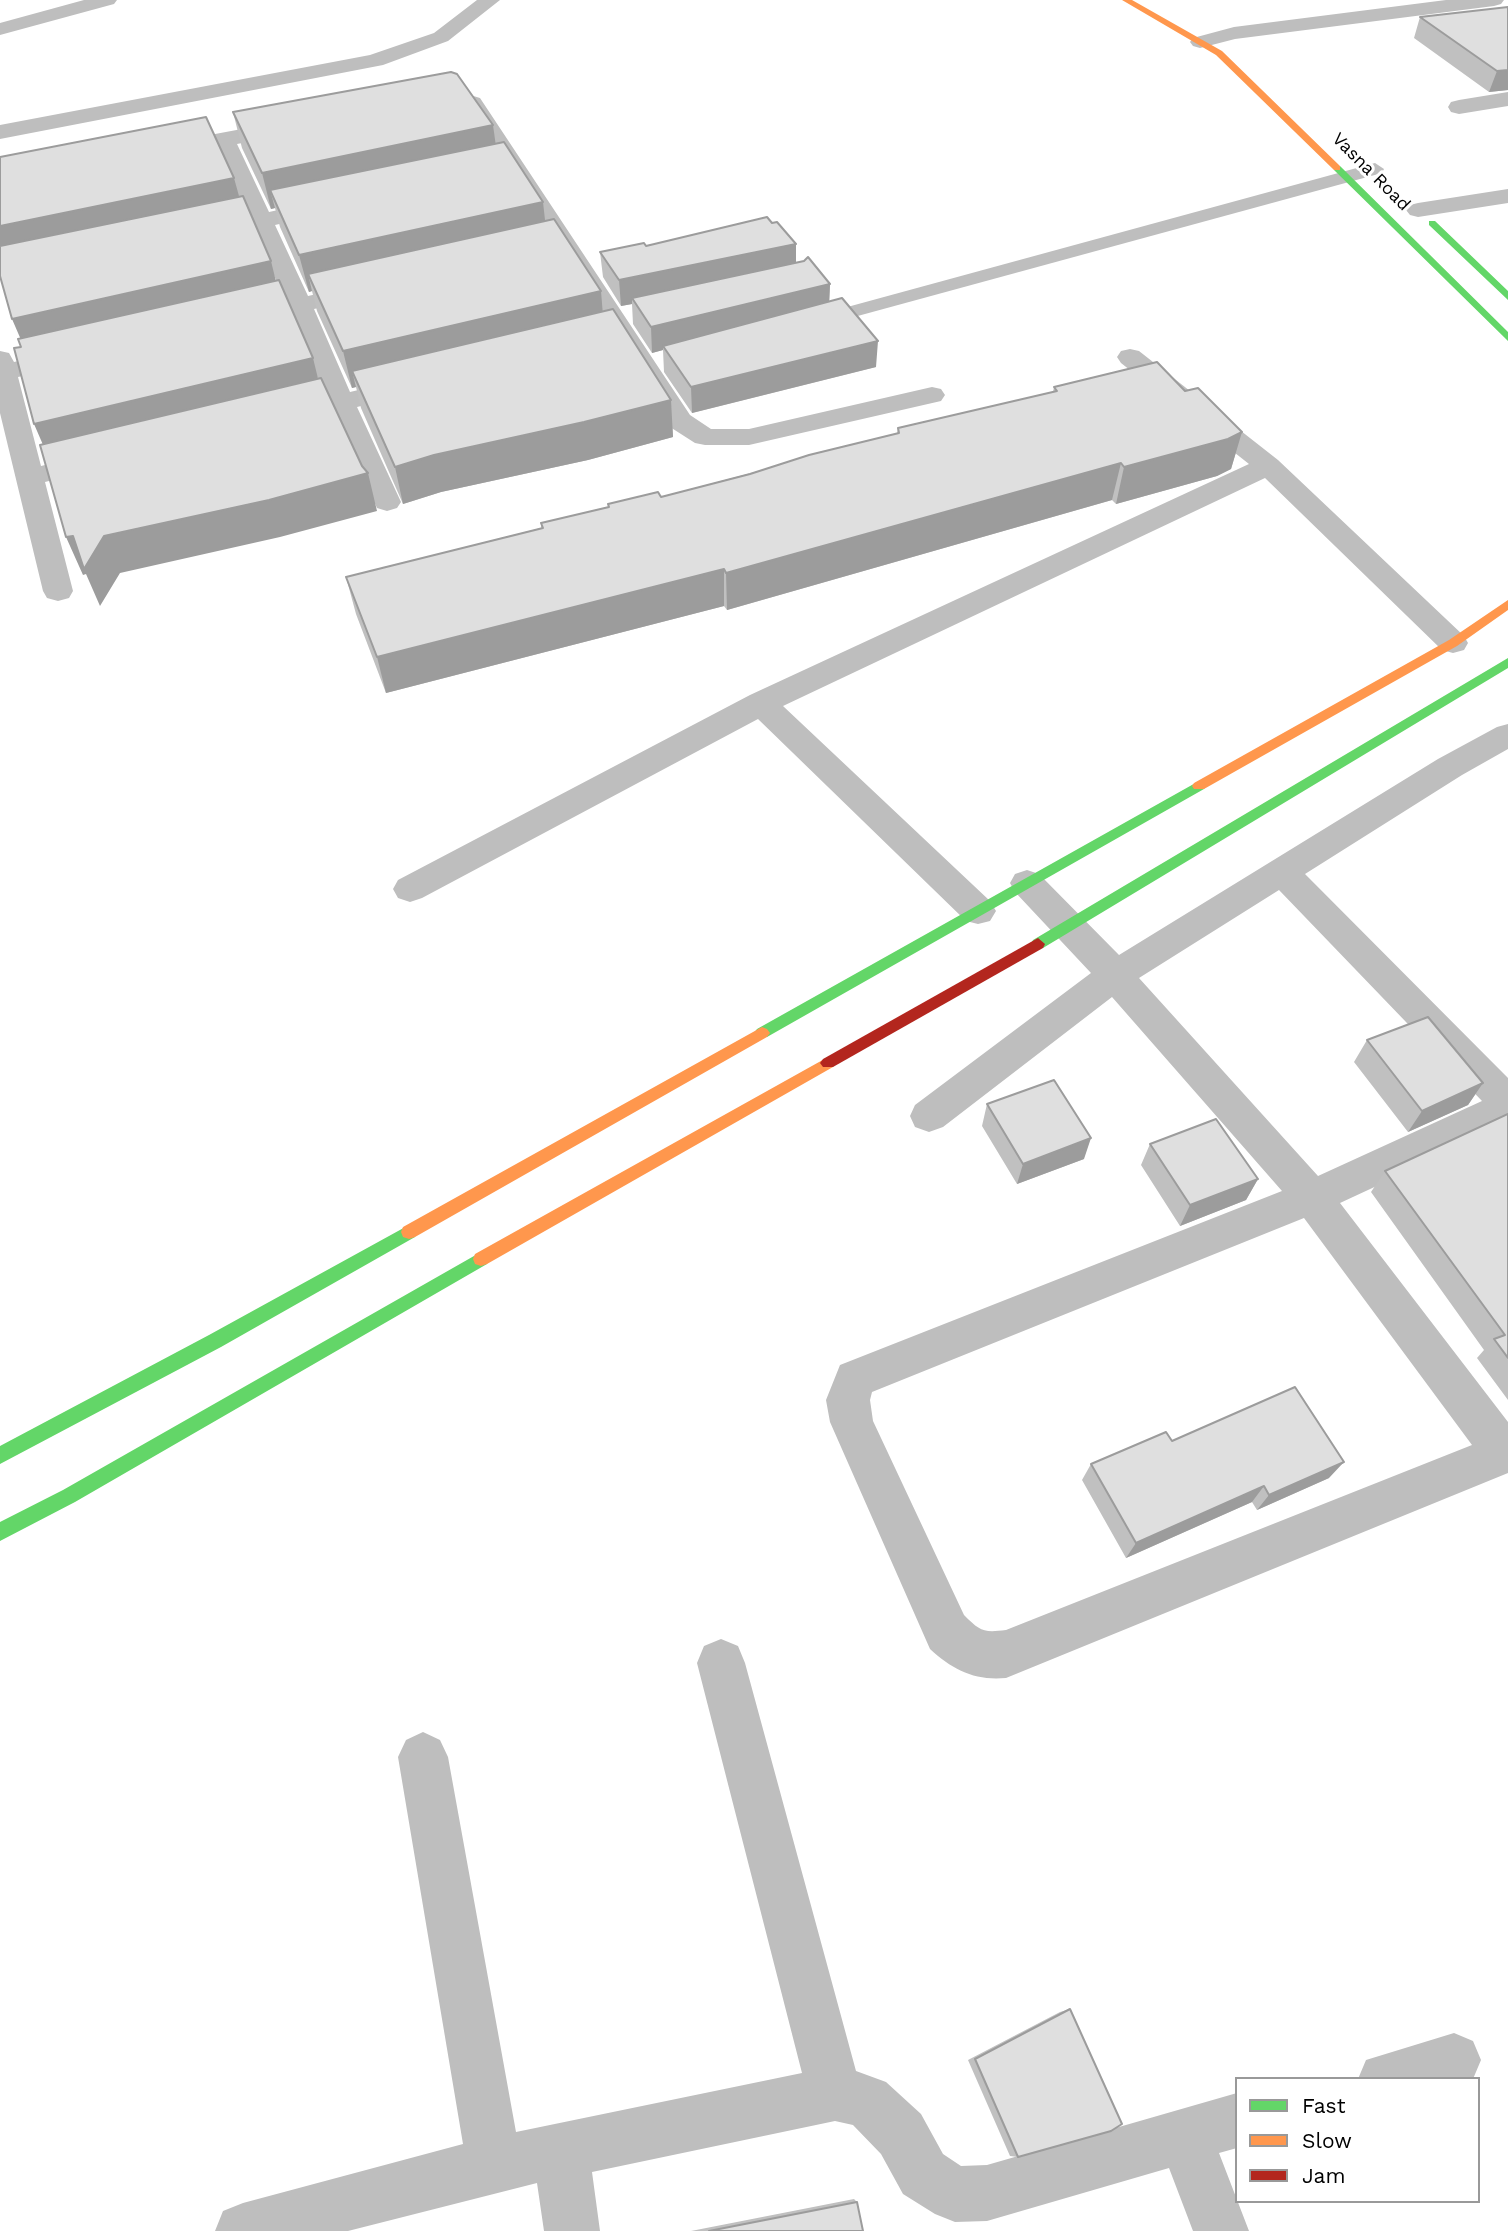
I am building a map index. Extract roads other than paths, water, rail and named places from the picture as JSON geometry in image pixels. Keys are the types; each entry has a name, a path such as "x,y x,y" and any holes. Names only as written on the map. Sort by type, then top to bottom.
{"street":[{"path":"0,29 107,0"},
{"path":"0,132 375,60 441,37 491,0"},
{"name":"Vasna Road","path":"1126,0 1199,41 1234,65 1349,176 1508,338"},
{"path":"1199,41 1234,33 1494,0"},
{"path":"1210,20 1234,33 1252,48"},
{"path":"438,98 459,98 472,103 571,253 624,321 644,366 680,421 705,436 749,437 932,395"},
{"path":"1460,107 1508,99"},
{"path":"145,155 317,122"},
{"path":"224,140 264,220 339,402 387,502"},
{"path":"490,172 516,167"},
{"path":"1414,206 1508,196"},
{"path":"185,237 357,201"},
{"name":"Vasna Road","path":"1414,206 1508,297"},
{"path":"539,250 603,256"},
{"path":"219,324 393,284"},
{"path":"799,326 825,319"},
{"path":"595,340 624,321"},
{"path":"58,591 1,365 97,351"},
{"path":"1130,357 1268,466 1453,643"},
{"path":"644,366 670,360"},
{"path":"258,422 433,380"},
{"path":"29,477 123,454"},
{"path":"410,889 761,703 1268,466"},
{"path":"0,1455 215,1341 1453,643 1508,604"},
{"path":"0,1531 69,1496 494,1251 1070,925 1508,662"},
{"path":"761,703 978,911"},
{"path":"929,1116 1114,976 1450,767 1508,734"},
{"path":"1027,883 1070,925 1312,1197 1507,1453 1006,1654 982,1657 965,1649 947,1632 852,1422 848,1400 855,1379 1312,1197 1508,1105 1282,872"},
{"path":"721,1663 835,2094"},
{"path":"423,1757 495,2164"},
{"path":"1392,2077 1454,2060"},
{"path":"243,2231 495,2164 835,2094 867,2101 901,2134 923,2174 954,2194 986,2193 1235,2121"},
{"path":"1184,2135 1221,2231"},
{"path":"561,2152 572,2231"}],"lane":[{"path":"825,319 1375,169"}]}
